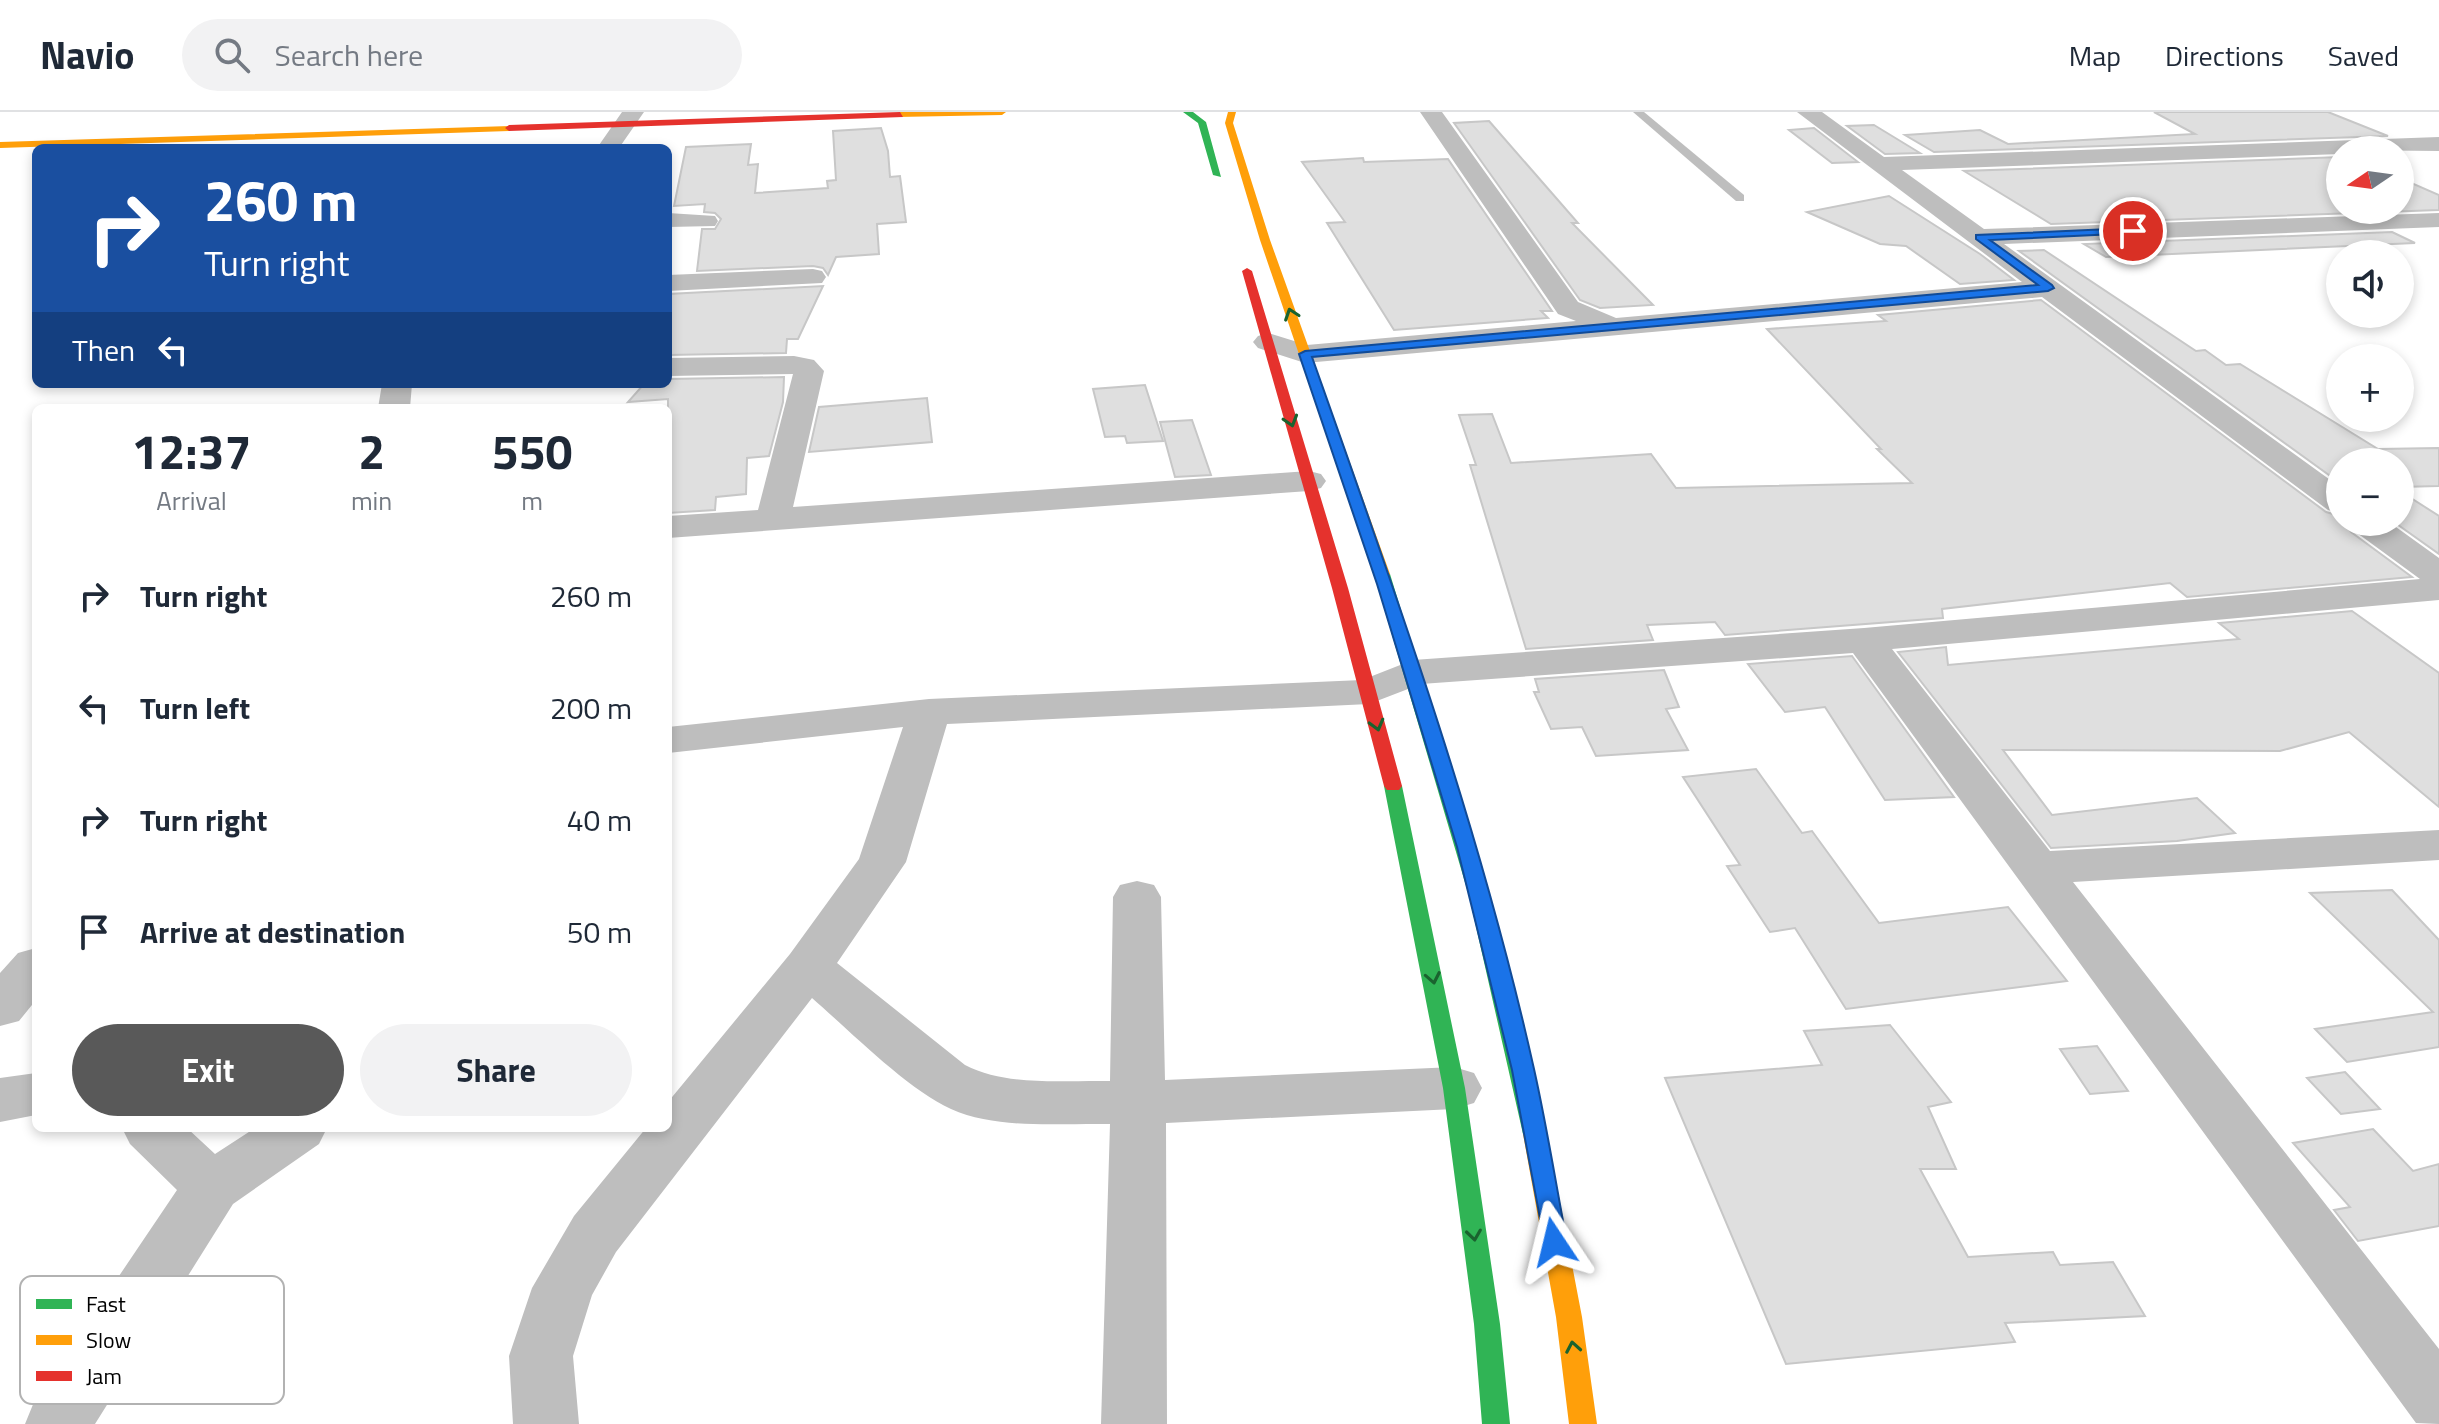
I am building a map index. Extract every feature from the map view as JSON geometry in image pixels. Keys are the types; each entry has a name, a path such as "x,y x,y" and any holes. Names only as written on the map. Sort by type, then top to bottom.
{"main road":[{"path":"0,145 629,118 1002,112"},
{"path":"1187,112 1202,122 1223,192"},
{"path":"1232,112 1229,123 1251,198 1413,672 1467,847 1523,1070 1575,1358 1583,1424"},
{"path":"1241,252 1309,481 1400,811 1454,1088 1487,1324 1496,1424"}],"street":[{"path":"1431,112 1566,319"},
{"path":"1808,112 2326,493"},
{"path":"611,144 629,118"},
{"path":"1880,164 2439,144"},
{"path":"672,220 706,221"},
{"path":"1979,237 2439,220"},
{"path":"672,283 813,277"},
{"path":"1268,342 1305,354 1566,319 1611,326 2048,288"},
{"path":"672,367 794,365 803,366 809,371 773,520"},
{"path":"672,527 1309,481"},
{"path":"2385,536 2439,576"},
{"path":"672,740 929,712 1369,692 1413,672 1864,640 2439,589"},
{"path":"1864,640 2439,1401"},
{"path":"546,1424 541,1356 563,1288 595,1234 808,967 882,862 929,712"},
{"path":"2036,868 2434,850"},
{"path":"1134,1424 1137,897"},
{"path":"808,967 946,1080 972,1094 1005,1100 1138,1103 1454,1088"},
{"path":"0,1100 32,1095"},
{"path":"154,1132 212,1187"},
{"path":"154,1276 212,1187 293,1132"},
{"path":"58,1424 71,1404"}],"lane":[{"path":"1638,112 1740,198"}],"building":[{"path":"2154,112 2328,112 2388,136 1934,152 1905,135 1980,130 2008,144 2195,134"},
{"path":"1489,121 1578,223 1572,223 1653,305 1600,308 1580,300 1454,123"},
{"path":"1874,125 1920,153 1885,154 1847,126"},
{"path":"881,128 888,151 890,177 900,176 906,222 877,224 879,254 836,257 828,275 823,268 813,266 697,271 702,229 715,229 721,219 715,213 704,212 705,204 674,206 686,147 751,144 748,165 758,164 755,193 828,188 827,181 836,180 833,131"},
{"path":"1814,128 1858,162 1832,163 1789,130"},
{"path":"1363,158 1364,162 1448,159 1552,311 1541,311 1548,318 1394,330 1327,223 1345,222 1302,162"},
{"path":"2326,158 2326,214 2051,224 1964,171"},
{"path":"2414,184 2439,195 2439,210 2414,211"},
{"path":"1889,196 1980,254 2014,280 1960,284 1906,246 1880,244 1807,212"},
{"path":"2392,232 2409,240 2326,240 2326,247 2106,257 2084,244"},
{"path":"2044,250 2196,351 2205,350 2226,365 2240,364 2326,417 2326,432 2350,432 2376,448 2326,448 2326,473 2019,251"},
{"path":"823,286 798,339 787,339 786,353 672,355 672,294"},
{"path":"2041,300 2326,512 2326,536 2356,536 2412,577 2187,597 2170,583 1942,609 1943,618 1725,635 1715,622 1647,625 1653,640 1526,649 1470,465 1476,465 1459,415 1492,414 1511,463 1651,454 1676,488 1912,483 1767,329 1886,321 1878,315"},
{"path":"784,377 783,402 769,456 747,458 746,494 716,497 715,510 672,513 672,404 668,404 668,399 628,402 640,388 672,388 672,379"},
{"path":"1145,385 1163,441 1127,443 1125,436 1105,437 1093,389"},
{"path":"927,398 932,442 809,452 819,407"},
{"path":"1192,420 1211,475 1175,477 1160,422"},
{"path":"2414,448 2439,448 2439,486 2414,487"},
{"path":"2414,500 2439,516 2439,554 2414,536"},
{"path":"2352,611 2439,673 2439,807 2349,732 2280,751 2003,750 2052,815 2197,798 2235,833 2177,841 2051,848 1898,652 1946,647 1948,665 2239,639 2219,623"},
{"path":"1852,656 1954,797 1885,800 1825,707 1785,712 1748,664"},
{"path":"1664,670 1679,707 1666,709 1688,750 1596,756 1582,727 1551,729 1534,692 1539,692 1535,679"},
{"path":"1756,769 1802,833 1812,831 1879,923 2008,907 2067,981 1846,1009 1795,928 1770,932 1727,866 1740,865 1683,777"},
{"path":"2392,890 2439,940 2439,1047 2347,1062 2315,1029 2433,1012 2310,893"},
{"path":"1890,1025 1951,1102 1928,1107 1956,1169 1920,1169 1968,1257 2053,1252 2060,1265 2113,1262 2145,1316 2005,1323 2015,1342 1786,1364 1665,1078 1822,1065 1804,1031"},
{"path":"2097,1046 2128,1091 2090,1094 2060,1049"},
{"path":"2345,1072 2380,1109 2341,1114 2307,1078"},
{"path":"2373,1129 2413,1171 2439,1164 2439,1226 2358,1241 2334,1210 2350,1207 2293,1143"}],"traffic: fast":[{"path":"1187,112 1202,122 1218,175"},
{"path":"1382,574 1479,896 1535,1134"},
{"path":"1393,786 1454,1088 1487,1324 1496,1424"}],"traffic: slow":[{"path":"900,115 1002,112"},
{"path":"1232,112 1229,123 1265,240 1382,574"},
{"path":"0,145 509,128"},
{"path":"1535,1134 1569,1317 1583,1424"}],"traffic: jam":[{"path":"509,128 900,115"},
{"path":"1247,271 1340,588 1393,786"}],"route":[{"path":"1554,1242 1523,1070 1467,847 1385,584 1305,354 2048,288 1979,237 2133,231"}]}
